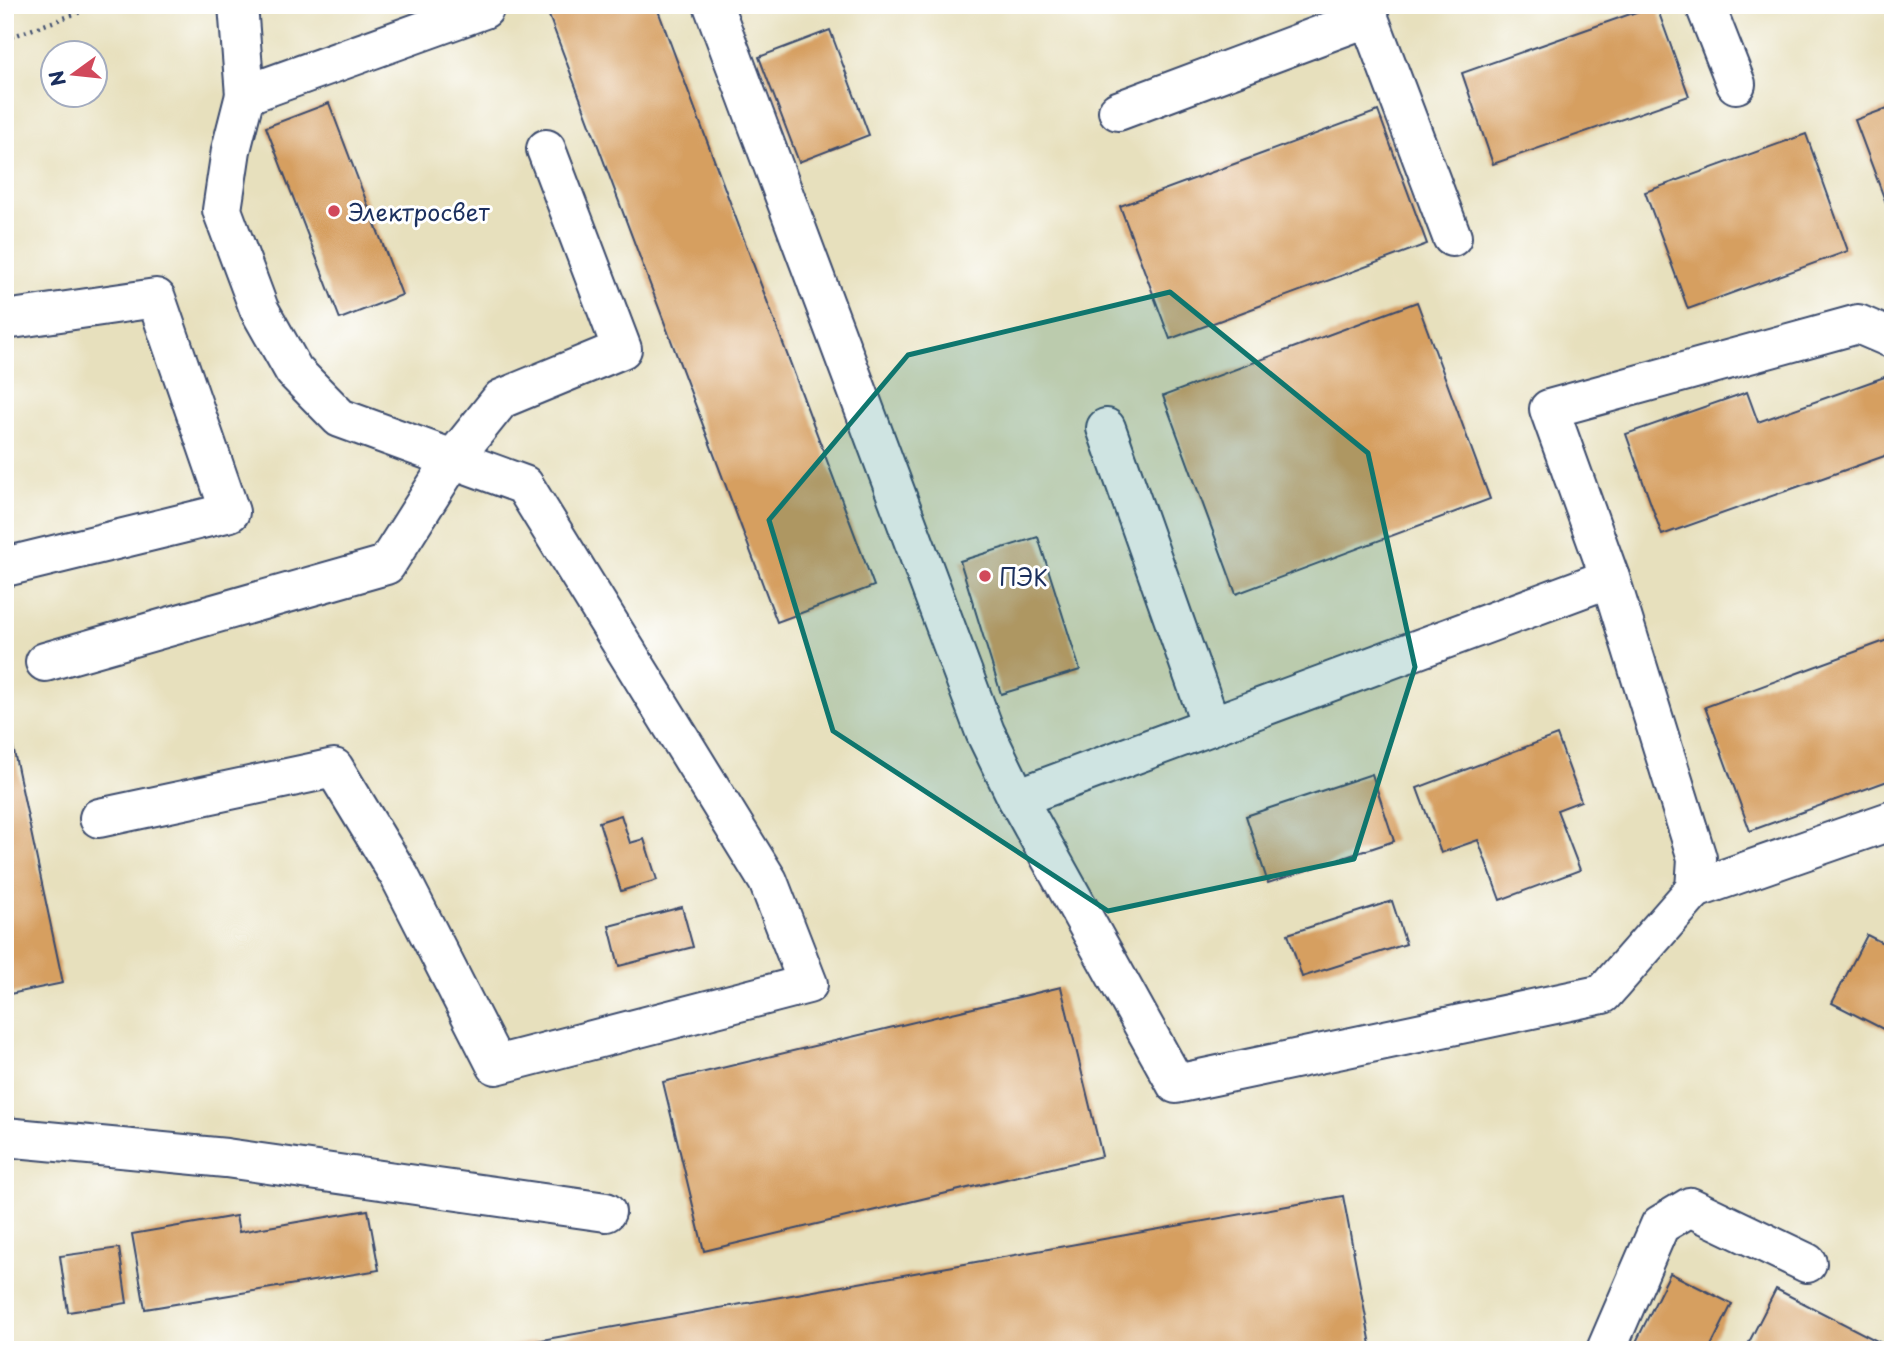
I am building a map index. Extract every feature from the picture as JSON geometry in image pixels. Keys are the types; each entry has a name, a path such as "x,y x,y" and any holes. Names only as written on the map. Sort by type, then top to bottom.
{"lane":[{"path":"99,818 334,768 400,877 496,1065 808,984 768,881 524,485 340,418 294,371 259,309 222,210 231,150 246,95 238,5"},
{"path":"713,5 985,732 1017,798 1176,1084 1603,994 1695,889 1893,820"},
{"path":"1705,5 1736,84"},
{"path":"246,95 484,9"},
{"path":"1118,111 1367,11 1452,237"},
{"path":"45,662 386,565 453,459 501,399 622,349 546,149"},
{"path":"5,320 156,298 230,512 5,566"},
{"path":"1695,889 1697,858 1610,578 1549,409 1858,324 1893,339"},
{"path":"1106,428 1211,724"},
{"path":"1017,798 1610,578"},
{"path":"5,1137 226,1158 606,1212"},
{"path":"1606,1350 1660,1225 1690,1207 1807,1263"}],"path":[{"path":"5,39 100,5"}],"highlighted area":[{"path":"1170,292 1368,453 1415,667 1354,859 1108,911 833,731 769,520 908,355"}],"building":[{"path":"545,5 656,5 874,586 777,622"},
{"path":"1656,5 1689,96 1493,164 1462,73"},
{"path":"830,30 869,135 799,162 759,57"},
{"name":"Электросвет","path":"329,103 402,295 340,319 266,127"},
{"path":"1893,106 1893,219 1892,219 1855,120"},
{"path":"1378,111 1427,244 1170,339 1120,206"},
{"path":"1806,134 1848,251 1688,309 1645,192"},
{"path":"1417,302 1490,499 1236,594 1163,396"},
{"path":"1893,374 1893,453 1662,535 1626,434 1747,392 1758,422"},
{"path":"1038,537 1080,670 1001,694 960,561"},
{"path":"1893,638 1893,779 1750,831 1705,707"},
{"path":"5,709 63,983 5,995"},
{"path":"1557,735 1581,801 1557,810 1580,870 1500,900 1478,840 1441,853 1417,788"},
{"path":"1372,774 1394,841 1268,883 1246,816"},
{"path":"621,815 630,843 644,839 657,880 621,891 599,822"},
{"path":"1392,901 1406,944 1302,977 1288,934"},
{"path":"682,907 693,947 619,966 609,926"},
{"path":"1867,935 1893,948 1893,1034 1832,1003"},
{"path":"1061,987 1102,1156 704,1251 663,1082"},
{"path":"1343,1196 1372,1350 497,1350 497,1348"},
{"path":"368,1210 379,1270 145,1309 132,1234 236,1216 239,1232"},
{"path":"119,1248 127,1303 68,1312 60,1256"},
{"path":"1670,1273 1732,1304 1709,1350 1632,1350"},
{"path":"1776,1289 1893,1349 1893,1350 1745,1350"}],"place":[{"name":"Электросвет","path":"334,211"},
{"name":"ПЭК","path":"985,576"}]}
